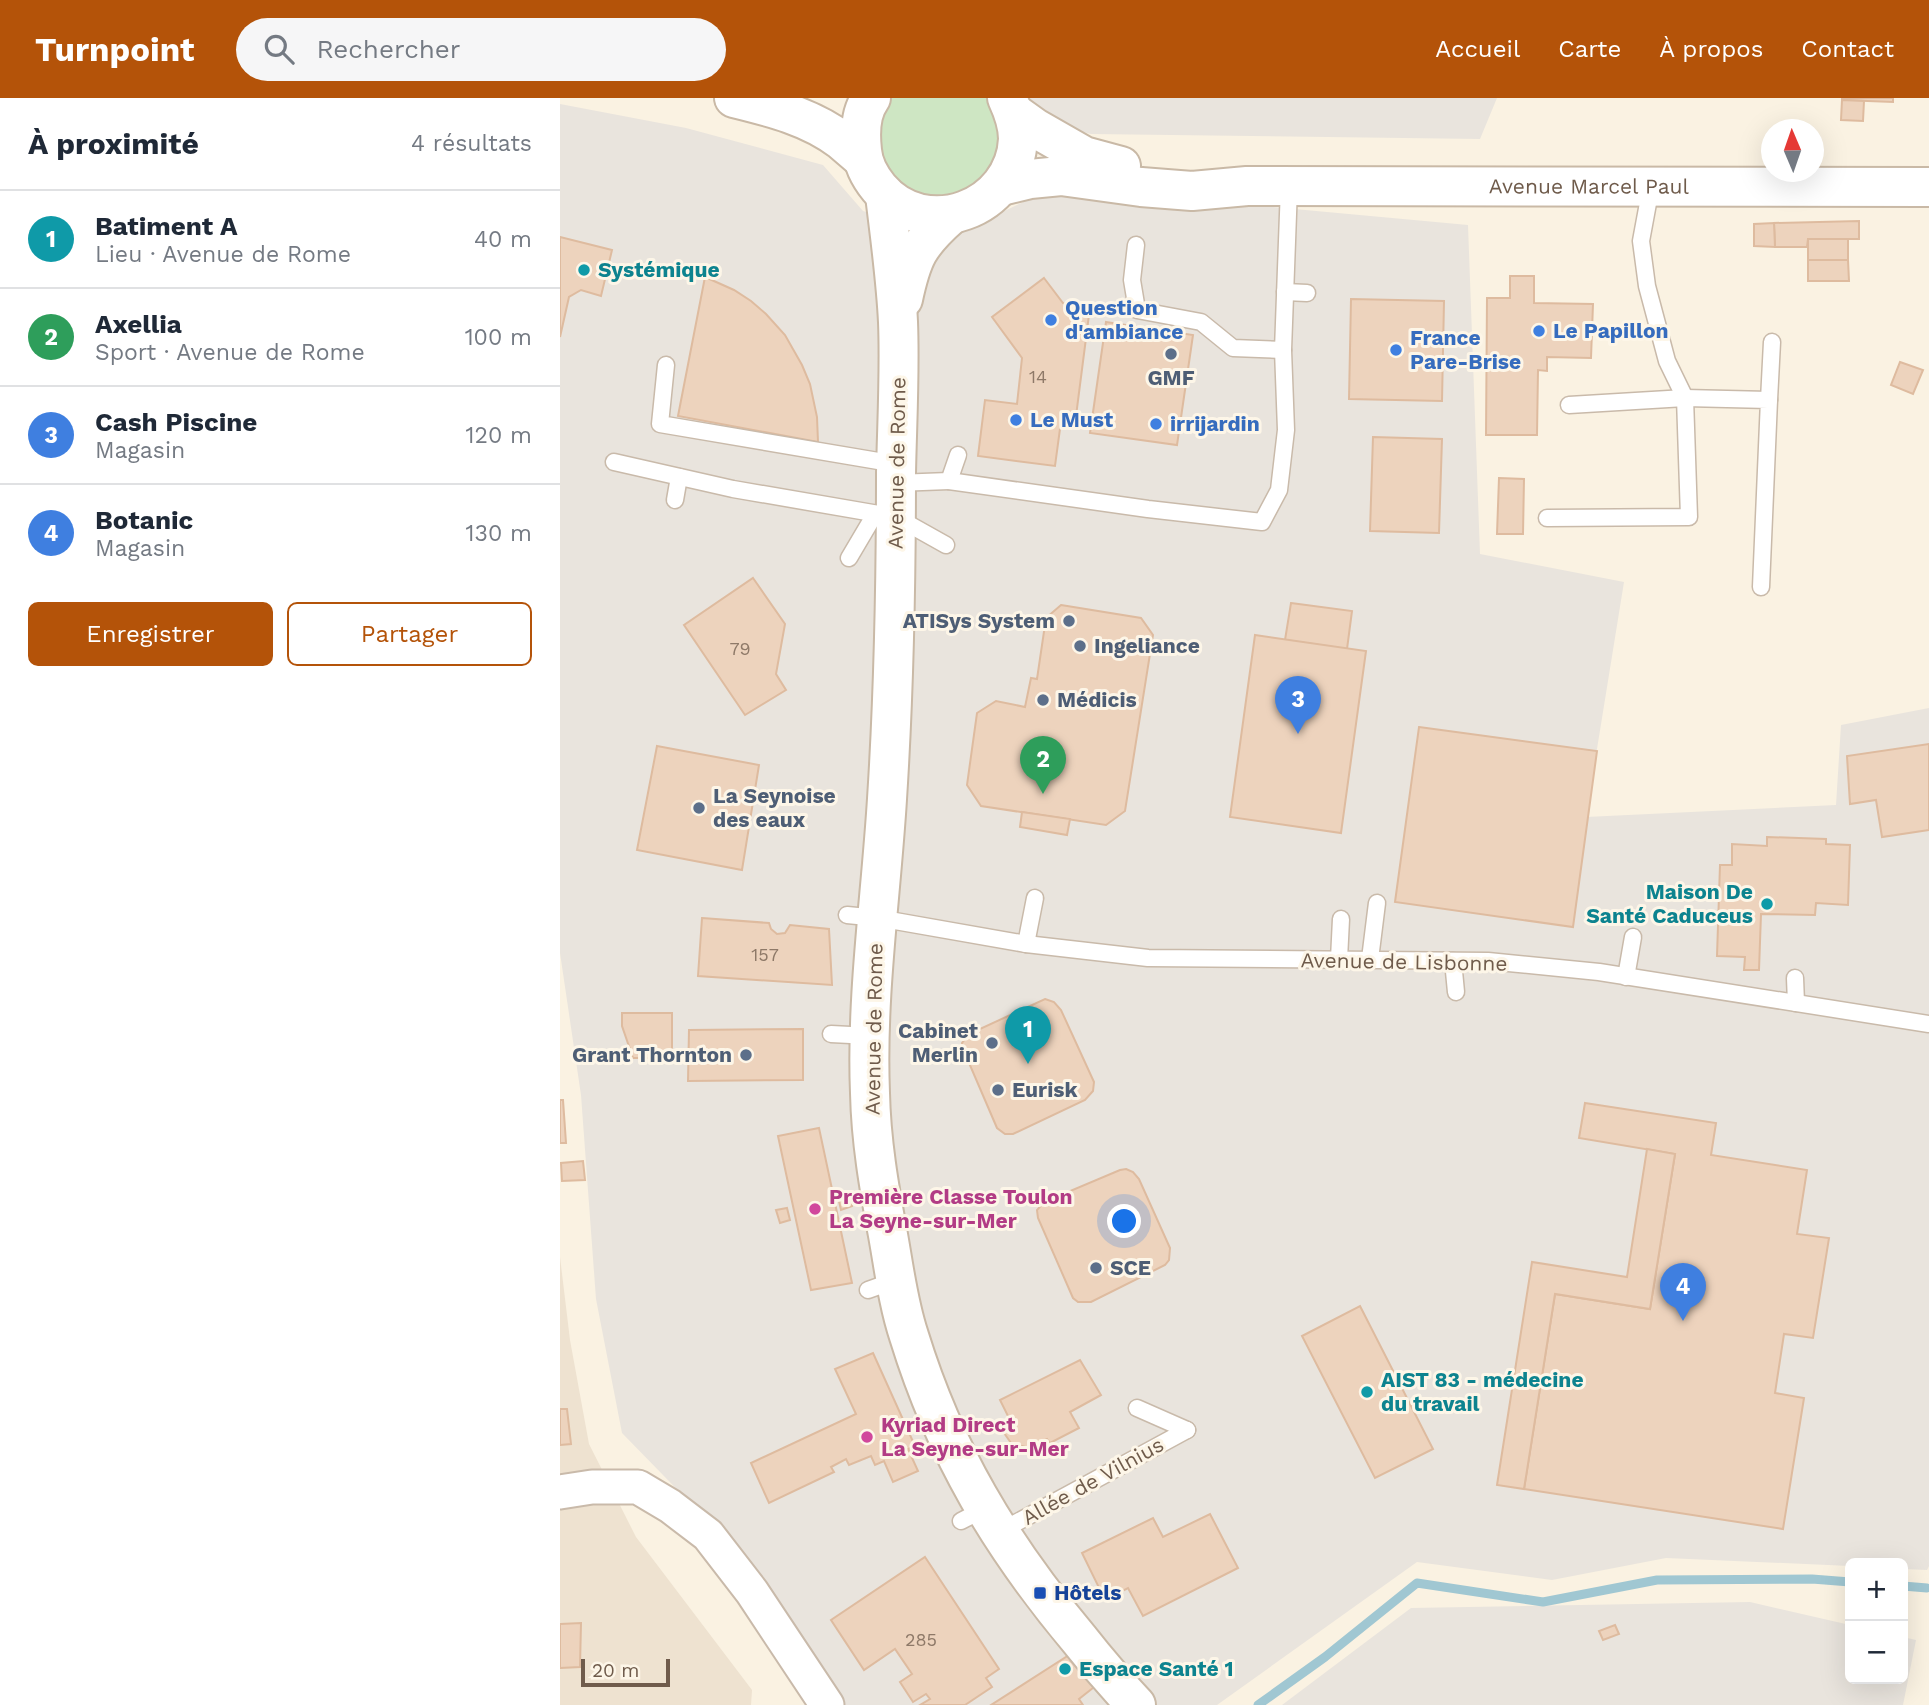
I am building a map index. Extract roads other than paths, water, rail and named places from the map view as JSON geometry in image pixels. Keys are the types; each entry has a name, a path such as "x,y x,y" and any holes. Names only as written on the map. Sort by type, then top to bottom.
{"main road":[{"path":"734,98 797,116 819,126 863,159"},
{"path":"871,98 866,104 860,132 863,159 871,179 885,195 904,208 927,215 951,215 979,205 1001,186 1013,164 1018,139 1011,106"},
{"name":"Avenue Marcel Paul","path":"1011,106 1035,128 1084,156 1128,168 1247,186"},
{"name":"Avenue Marcel Paul","path":"1001,186 1030,178 1061,176 1192,191 1247,186 1929,187"},
{"name":"Avenue de Rome","path":"885,195 895,272 898,324 891,494 893,684 887,802 862,917 870,1036 874,1160 895,1237 882,1285 907,1331 954,1465 981,1521 1123,1700"},
{"name":"Avenue de Rome","path":"898,324 909,271 917,252 930,233 951,215"}],"street":[{"path":"560,1492 592,1487 638,1487 670,1506 708,1535 752,1592 827,1705"}],"lane":[{"path":"614,462 733,489 891,494 948,481 1262,522 1279,490 1286,430 1283,349 1289,187"},
{"path":"1546,518 1689,517 1685,398 1667,361 1647,286 1641,241 1651,187"},
{"path":"1136,245 1132,280 1137,310 1201,323 1233,348 1283,349"},
{"path":"1285,292 1307,293"},
{"path":"1761,587 1772,342"},
{"path":"666,365 660,424 891,494 946,545"},
{"path":"1569,405 1685,398 1769,400"},
{"path":"948,481 958,455"},
{"path":"675,500 679,477"},
{"path":"849,558 891,494"},
{"path":"1026,944 1035,898"},
{"path":"1370,959 1377,903"},
{"name":"Avenue de Lisbonne","path":"862,917 1026,944 1148,958 1488,961 1598,972 1929,1024"},
{"path":"1339,959 1341,919"},
{"path":"1626,977 1633,937"},
{"path":"1453,961 1456,992"},
{"path":"1795,978 1796,1003"},
{"path":"831,1034 870,1036"},
{"name":"Allée de Vilnius","path":"981,1521 1187,1430 1137,1408"}],"waterway":[{"path":"1258,1705 1325,1657 1417,1583 1543,1602 1657,1580 1812,1579 1845,1582"},
{"path":"1908,1586 1927,1588"}],"place":[{"name":"Systémique","path":"584,270"},
{"name":"Question d'ambiance","path":"1051,320"},
{"name":"Le Papillon","path":"1539,331"},
{"name":"France Pare-Brise","path":"1396,350"},
{"name":"GMF","path":"1171,354"},
{"name":"Le Must","path":"1016,420"},
{"name":"irrijardin","path":"1156,424"},
{"name":"ATISys System","path":"1069,621"},
{"name":"Ingeliance","path":"1080,646"},
{"name":"Médicis","path":"1043,700"},
{"name":"Cash Piscine","path":"1298,734"},
{"name":"Axellia","path":"1043,794"},
{"name":"La Seynoise des eaux","path":"699,808"},
{"name":"Maison De Santé Caduceus","path":"1767,904"},
{"name":"Cabinet Merlin","path":"992,1043"},
{"name":"Grant Thornton","path":"746,1055"},
{"name":"Batiment A","path":"1028,1064"},
{"name":"Eurisk","path":"998,1090"},
{"name":"Première Classe Toulon La Seyne-sur-Mer","path":"815,1209"},
{"name":"SCE","path":"1096,1268"},
{"name":"Botanic","path":"1683,1321"},
{"name":"AIST 83 - médecine du travail","path":"1367,1392"},
{"name":"Kyriad Direct La Seyne-sur-Mer","path":"867,1437"},
{"name":"Hôtels","path":"1040,1593"},
{"name":"Espace Santé 1","path":"1065,1669"}]}
